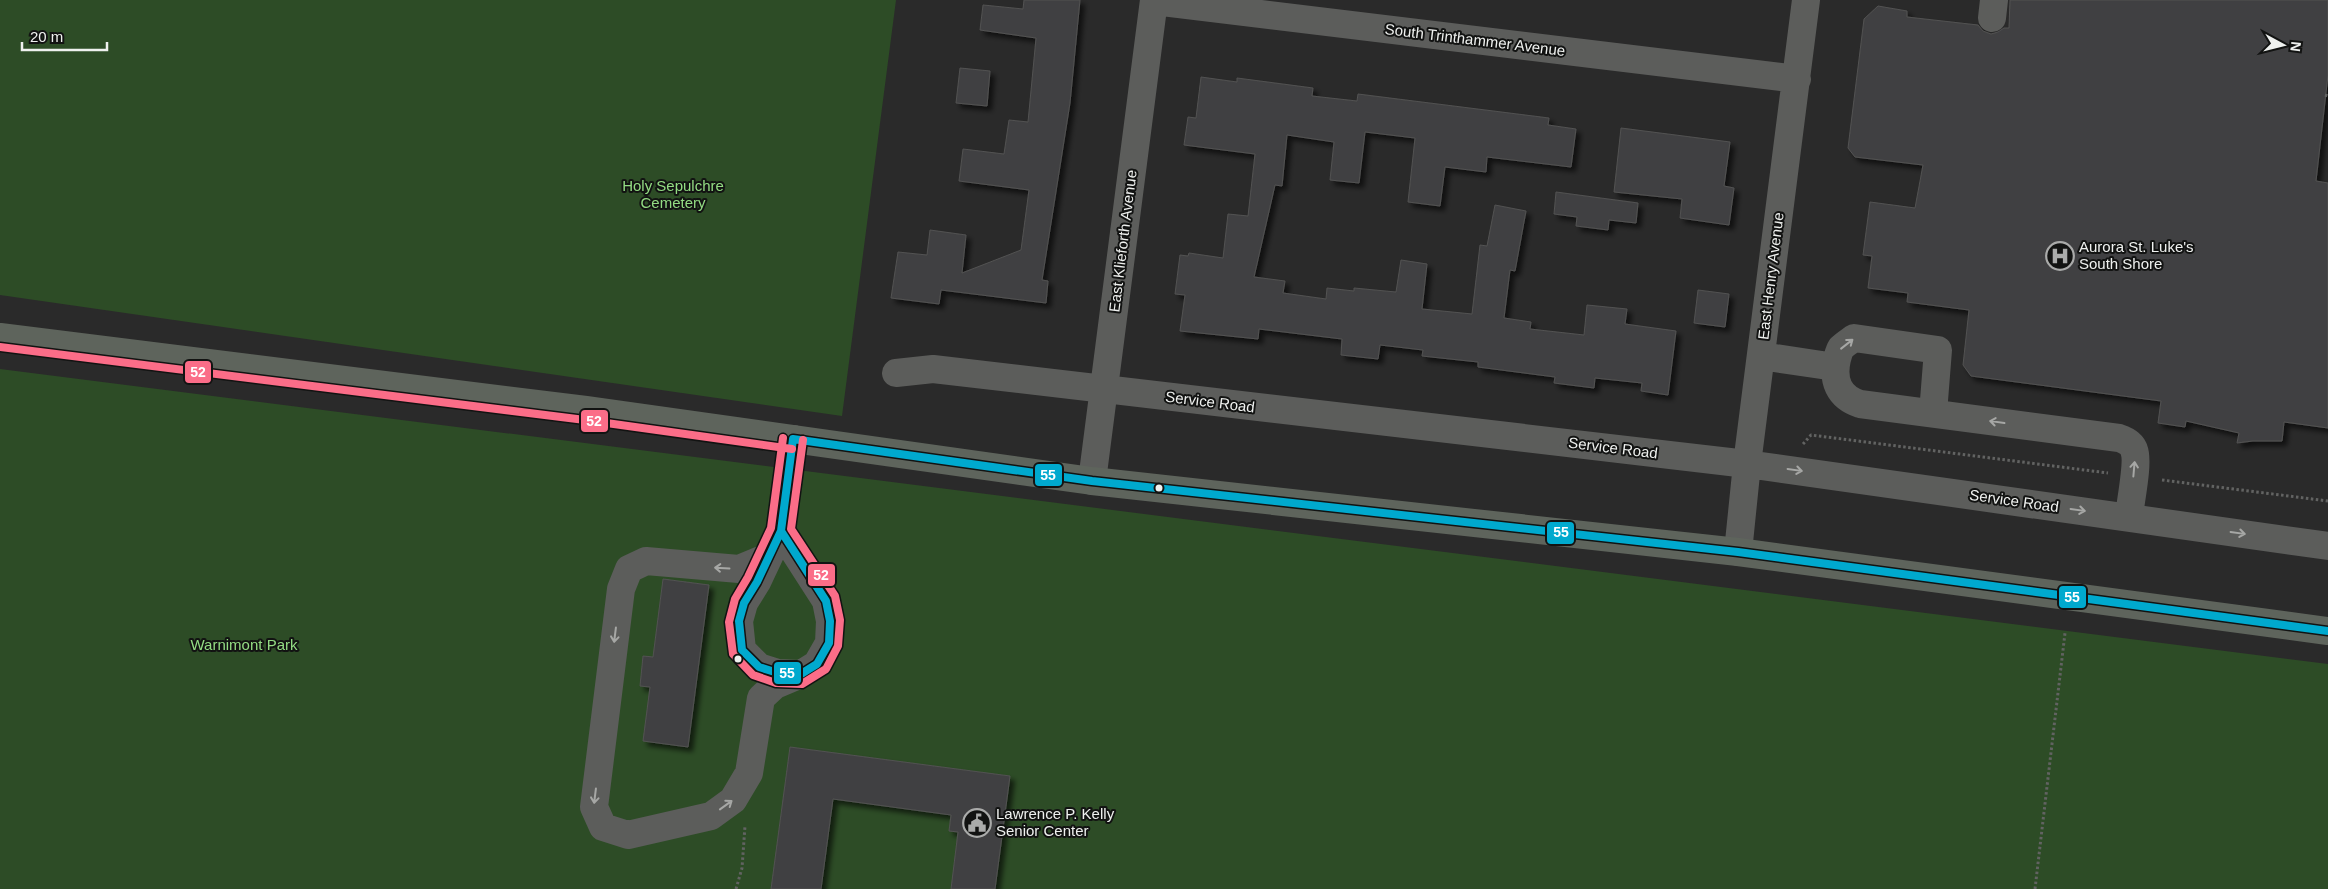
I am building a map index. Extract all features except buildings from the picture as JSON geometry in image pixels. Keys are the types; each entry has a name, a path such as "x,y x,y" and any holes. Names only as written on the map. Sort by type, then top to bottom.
{"main road":[{"path":"0,337 586,410 1092,481 1738,552 2328,631"}],"street":[{"name":"South Trinthammer Avenue","path":"1154,0 1797,79"},
{"name":"East Klieforth Avenue","path":"1092,481 1154,0"},
{"name":"East Henry Avenue","path":"1738,552 1747,464 1806,0"},
{"path":"1933,413 1938,350 1854,338 1840,349 1835,367 1838,387 1840,392 1849,400 1860,404 2119,438 2129,442 2134,450 2135,463 2128,517"},
{"path":"1761,356 1835,367"},
{"name":"Service Road","path":"896,373 933,369 1747,464 2328,546"},
{"path":"793,439 781,531 757,582 744,602 739,621 742,650 759,667 778,673 801,674"},
{"path":"768,557 739,569 646,561 629,569 621,589 594,807 603,827 628,835 711,816 734,800 749,772 761,698 775,685 801,674 817,664 829,642 830,621 826,601 781,531"}],"path":[{"path":"1800,448 1811,435 2116,474"},
{"path":"2156,480 2328,501"},
{"path":"2035,889 2065,633"},
{"path":"736,889 742,868 745,820"}],"green space":[{"name":"Holy Sepulchre Cemetery","path":"0,0 896,0 842,416 0,295"},
{"name":"Warnimont Park","path":"0,369 2328,664 2328,889 0,889"}],"transit line":[{"name":"52","path":"0,347 585,420 792,449"},
{"name":"52","path":"783,438 771,528 748,577 735,599 729,622 733,654 753,675 776,683 802,684 826,669 838,646 840,620 835,596 791,529 803,440"},
{"name":"55","path":"793,439 1092,481 1738,552 2328,631"},
{"name":"55","path":"781,531 793,439"},
{"name":"55","path":"781,531 826,601 830,621 829,643 817,664 801,674 778,673 759,667 742,650 739,621 744,603 757,582 781,531"}],"place":[{"name":"Aurora St. Luke's South Shore","path":"2060,256"},
{"name":"Lawrence P. Kelly Senior Center","path":"977,823"}]}
